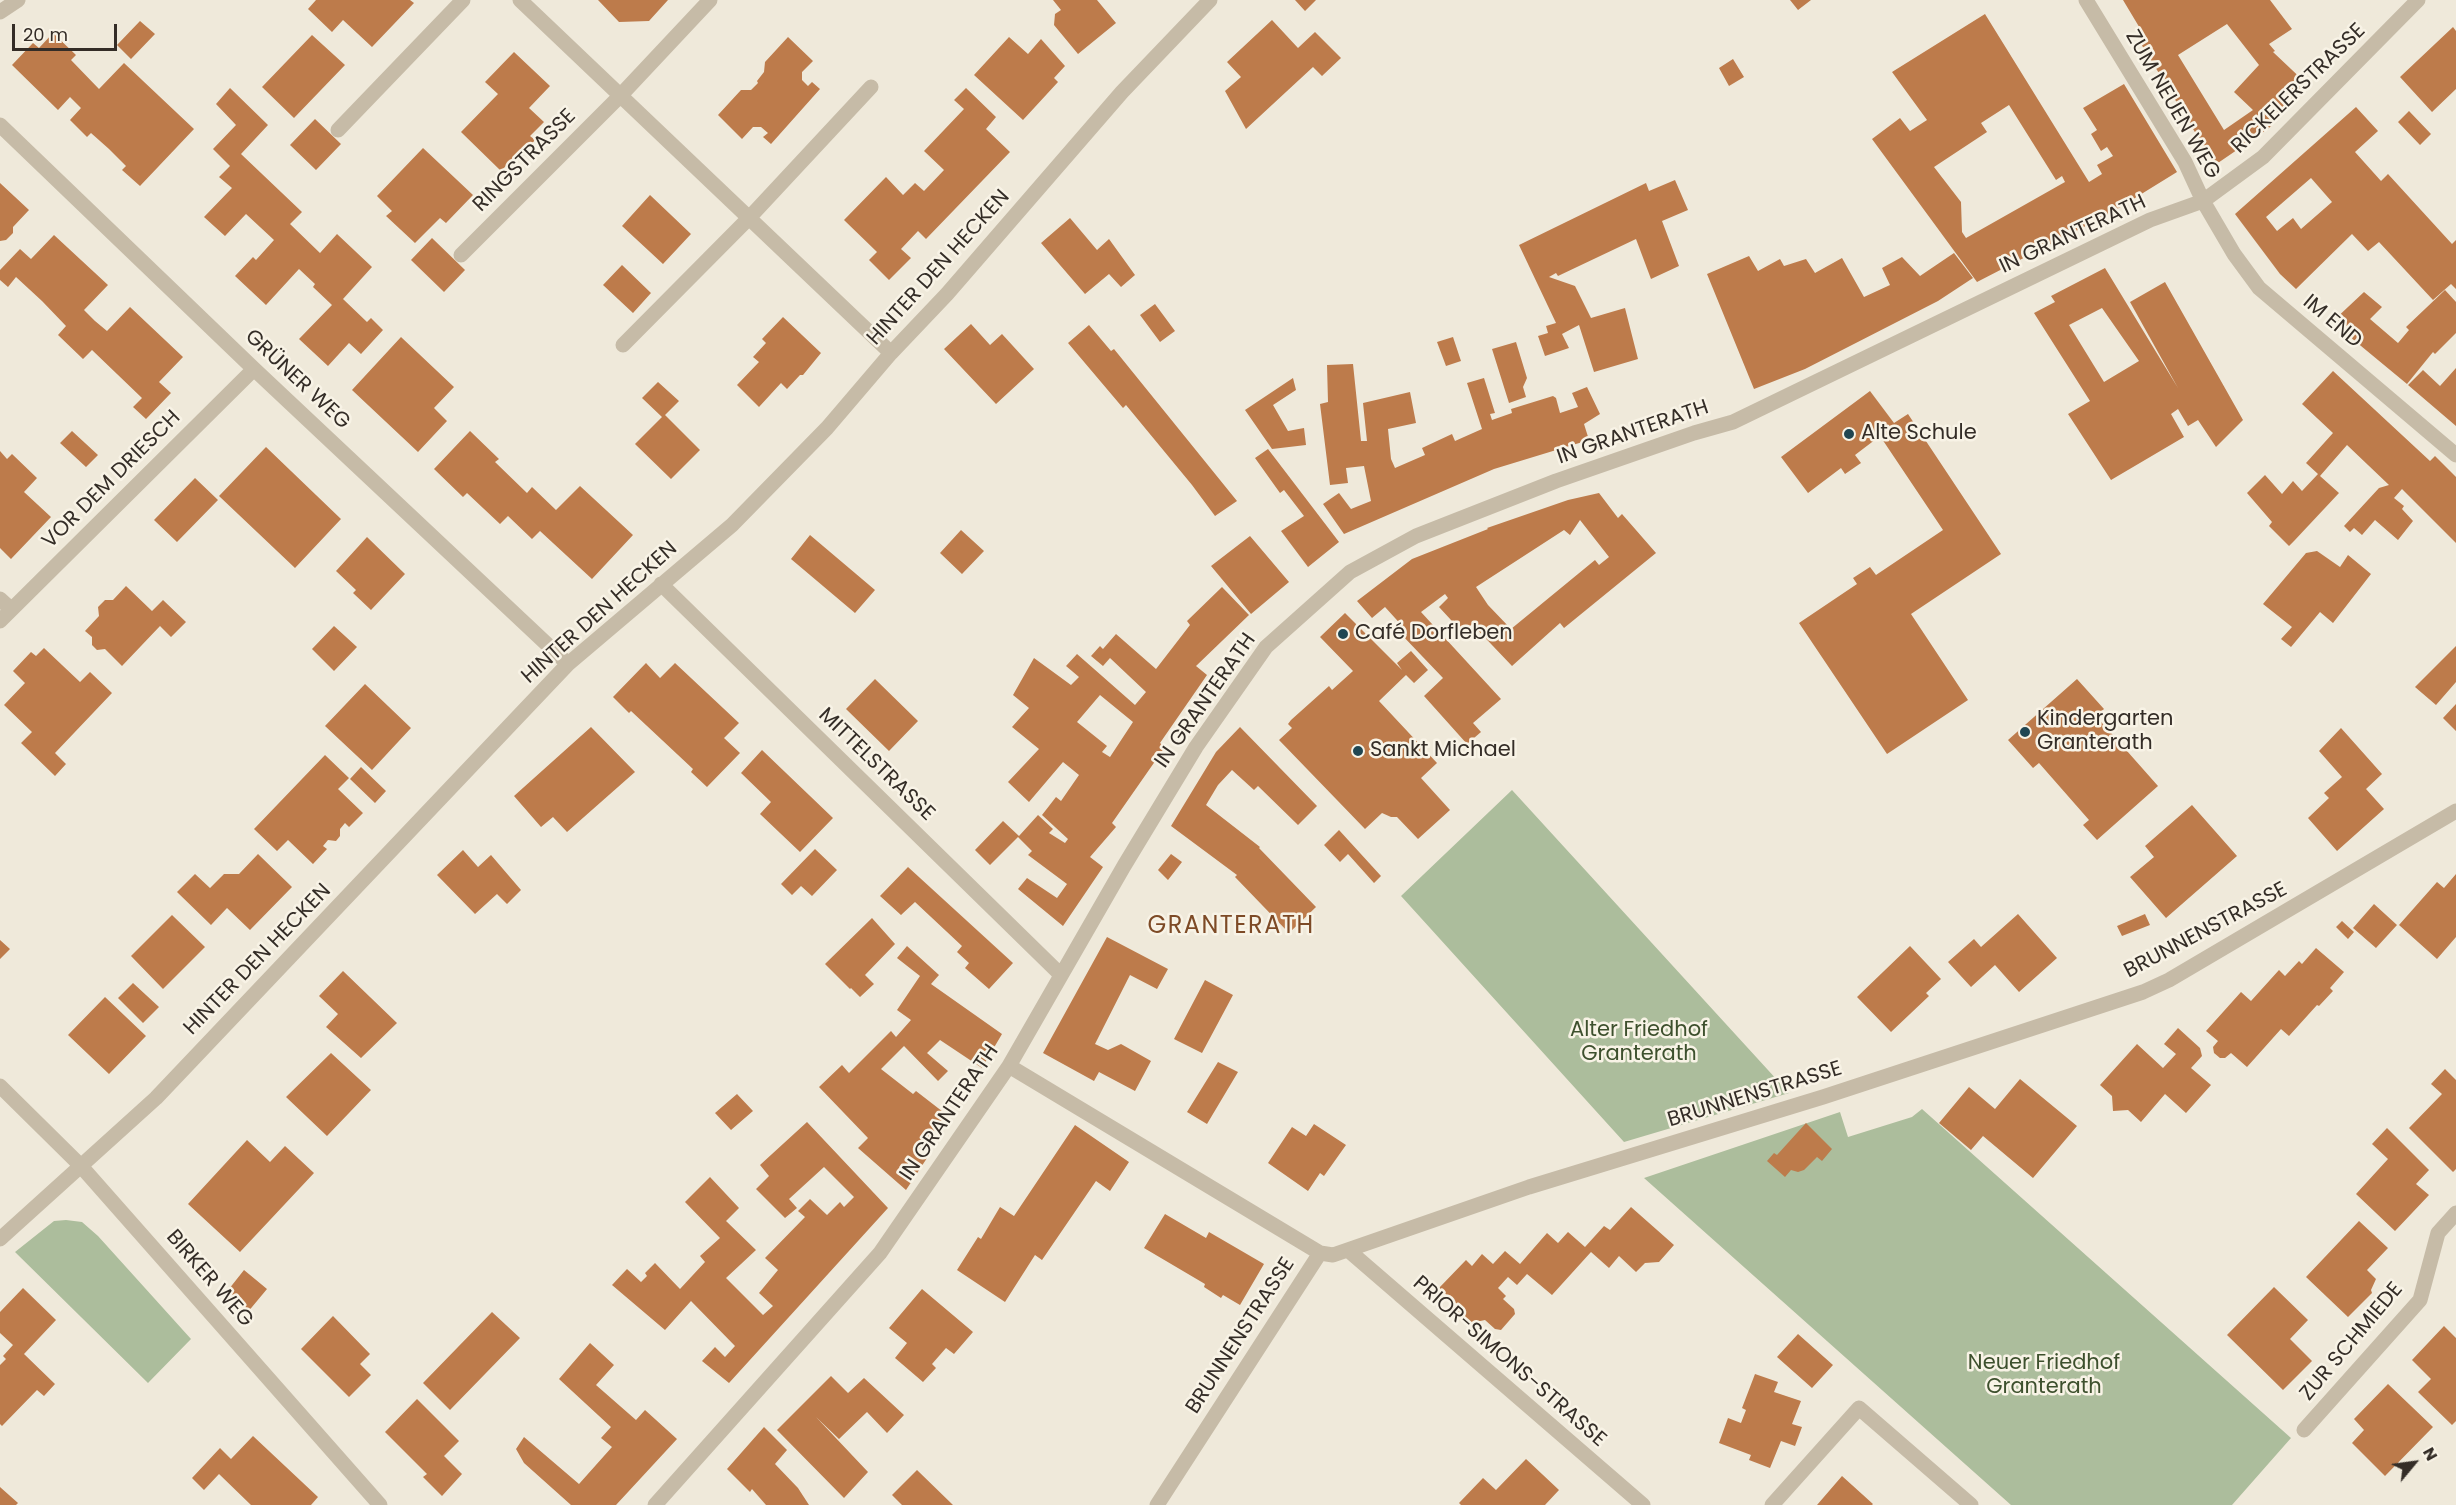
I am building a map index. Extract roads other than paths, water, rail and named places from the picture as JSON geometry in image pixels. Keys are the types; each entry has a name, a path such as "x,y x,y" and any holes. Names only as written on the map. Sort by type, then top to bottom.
{"street":[{"path":"0,12 18,0"},
{"path":"338,130 463,0"},
{"path":"520,0 891,353"},
{"name":"RINGSTRASSE","path":"460,255 620,96 710,0"},
{"name":"HINTER DEN HECKEN","path":"0,1239 156,1098 568,664 732,525 827,428 1122,92 1210,0"},
{"name":"ZUM NEUEN WEG","path":"2086,0 2185,162 2203,201"},
{"name":"RICKELERSTRASSE","path":"2203,201 2263,158 2418,0"},
{"path":"623,345 749,218 871,87"},
{"name":"GRÜNER WEG","path":"0,125 254,369 568,664"},
{"name":"IM END","path":"2203,201 2234,254 2259,288 2456,455"},
{"name":"IN GRANTERATH","path":"655,1505 880,1253 1009,1066 1196,747 1266,647 1350,572 1416,536 1557,481 1694,433 1733,422 2150,220 2203,201"},
{"name":"VOR DEM DRIESCH","path":"0,621 6,604 254,369"},
{"name":"MITTELSTRASSE","path":"662,584 1061,975"},
{"name":"BRUNNENSTRASSE","path":"1157,1505 1320,1253 1333,1255 1529,1187 1823,1097 2143,992 2179,974 2456,812"},
{"path":"1009,1066 1320,1253"},
{"name":"BIRKER WEG","path":"0,1086 80,1165 380,1505"},
{"name":"ZUR SCHMIEDE","path":"2304,1430 2420,1300 2438,1233 2456,1213"},
{"name":"PRIOR-SIMONS-STRASSE","path":"1348,1250 1643,1505"},
{"path":"1772,1505 1859,1408 1971,1505"}],"place":[{"name":"Alte Schule","path":"1849,434"},
{"name":"Café Dorfleben","path":"1343,634"},
{"name":"Kindergarten Granterath","path":"2025,732"},
{"name":"Sankt Michael","path":"1358,751"}],"district":[{"name":"GRANTERATH","path":"1231,927"}],"park label":[{"name":"Alter Friedhof Granterath","path":"1639,1043"},
{"name":"Neuer Friedhof Granterath","path":"2044,1376"}]}
